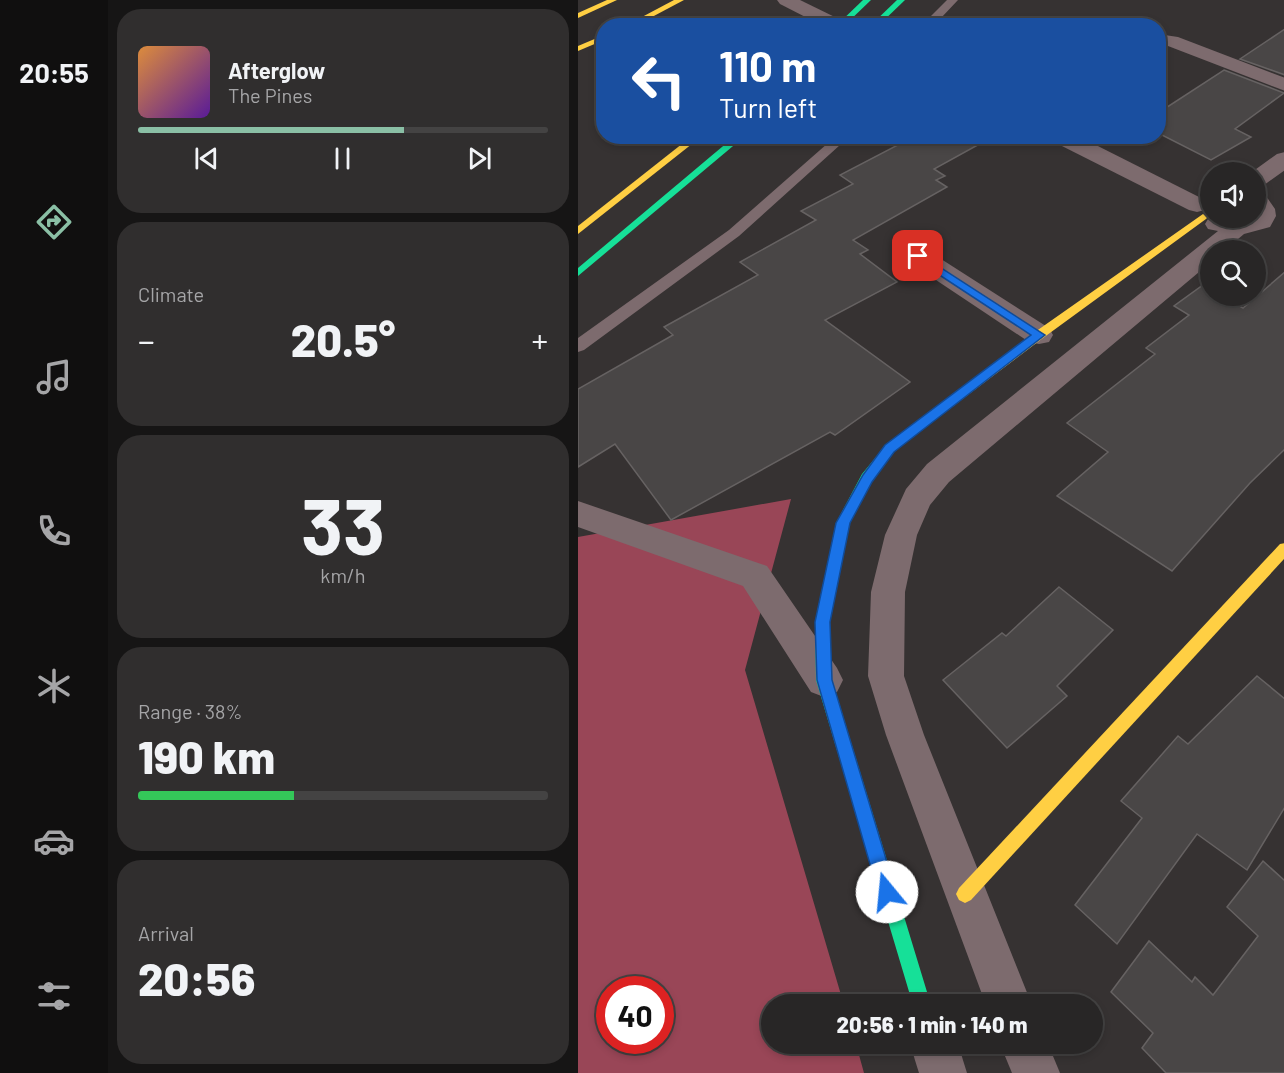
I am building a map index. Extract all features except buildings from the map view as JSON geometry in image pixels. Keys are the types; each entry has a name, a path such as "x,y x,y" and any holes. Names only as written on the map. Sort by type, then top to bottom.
{"main road":[{"path":"578,16 613,0"},
{"path":"644,18 680,0"},
{"path":"847,18 867,0"},
{"path":"882,18 901,0"},
{"path":"578,49 596,41"},
{"path":"578,231 688,144"},
{"path":"578,273 731,144"},
{"path":"919,994 824,680 822,622 843,523 868,478 889,449 1039,335 1200,207"},
{"path":"965,894 1284,548"}],"street":[{"path":"786,0 832,18"},
{"path":"816,0 837,18"},
{"path":"1166,41 1284,85"},
{"path":"1077,144 1200,202"},
{"path":"1122,144 1138,152"},
{"path":"1266,172 1284,159"},
{"path":"1266,218 1284,235"},
{"path":"1005,994 905,735 886,676 888,592 901,535 917,498 938,473 1238,228"},
{"path":"918,256 1039,335"},
{"path":"578,514 755,576 824,680"},
{"path":"937,1054 943,1073"},
{"path":"1028,1054 1036,1073"}],"lane":[{"path":"935,18 952,0"},
{"path":"578,346 734,233 835,144"}],"shaded area":[{"path":"791,499 745,670 841,994 761,994 761,1054 859,1054 864,1073 578,1073 578,537"}],"traffic: fast":[{"path":"848,18 867,0"},
{"path":"882,18 901,0"},
{"path":"578,273 731,144"},
{"path":"915,429 889,449 867,478 843,523 822,622 824,680 919,994"}],"traffic: slow":[{"path":"578,16 613,0"},
{"path":"644,18 680,0"},
{"path":"578,49 596,41"},
{"path":"578,231 688,144"},
{"path":"915,429 1039,335 1200,219"},
{"path":"965,894 1285,548"}],"route":[{"path":"887,892 824,680 822,622 843,523 868,478 889,449 1039,335 918,256"}]}
